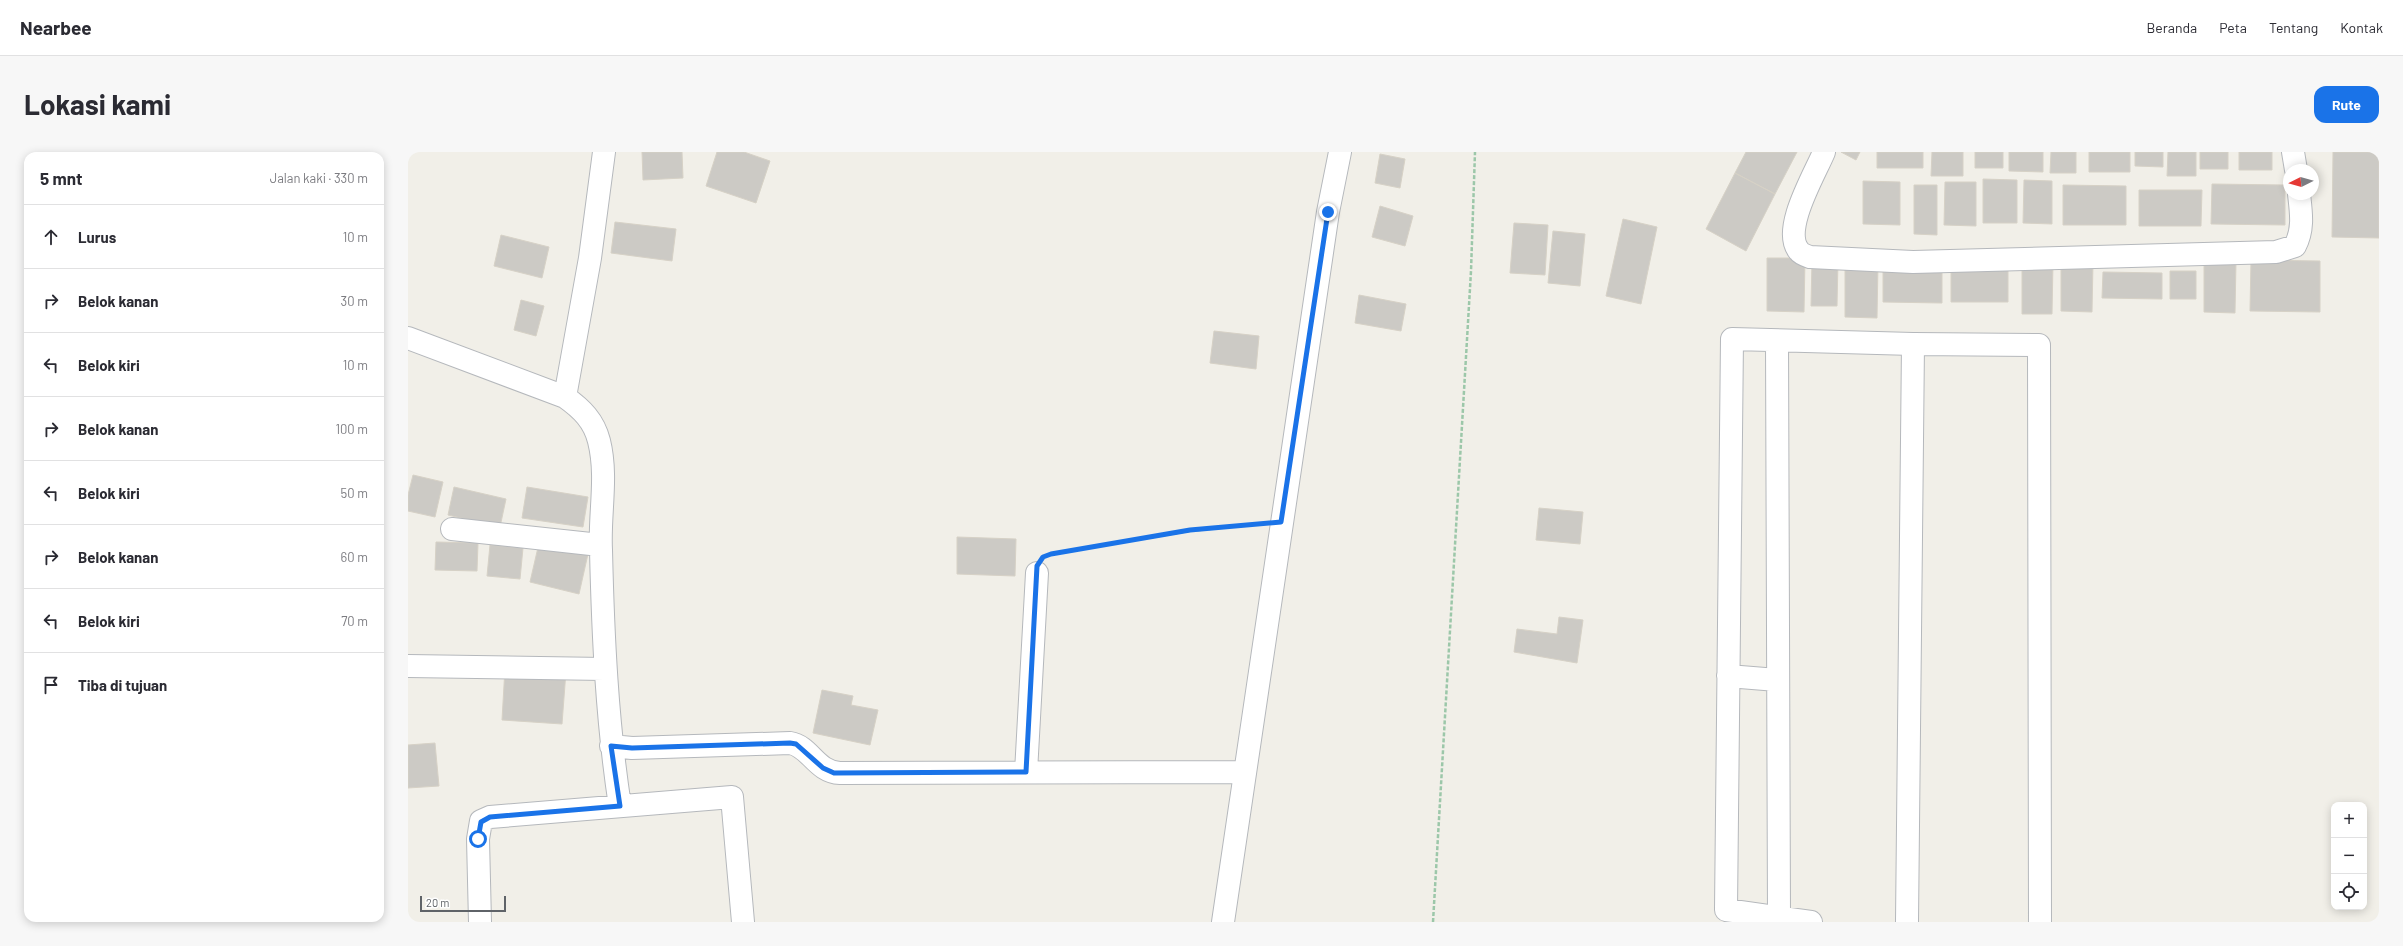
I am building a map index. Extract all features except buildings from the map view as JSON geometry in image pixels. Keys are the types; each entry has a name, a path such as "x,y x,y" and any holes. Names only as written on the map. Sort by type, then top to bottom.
{"street":[{"path":"565,397 590,258 604,152"},
{"path":"1223,922 1328,212 1340,152"},
{"path":"1824,152 1794,224 1795,240 1800,252 1810,258 1913,262 2276,252 2295,246 2300,237 2302,223 2300,200"},
{"path":"2293,152 2295,164"},
{"path":"408,338 565,397 580,407 593,423 599,440 603,460 600,545 604,670 611,746 620,806"},
{"path":"1811,922 1778,916 1726,910 1732,340 2039,345 2040,922"},
{"path":"1777,341 1778,916"},
{"path":"1907,922 1913,344"},
{"path":"452,529 600,545"},
{"path":"1026,772 1037,573"},
{"path":"408,666 604,670"},
{"path":"1728,676 1777,680"},
{"path":"611,746 632,748 790,743 796,744 823,768 834,773 1244,772"},
{"path":"480,922 478,839 481,822 490,817 732,797 743,922"}],"path":[{"path":"1433,922 1471,271 1475,152"},
{"path":"1037,573 1039,561 1051,554 1190,530 1281,522"}],"route":[{"path":"478,839 481,822 490,817 620,806 611,746 632,748 790,743 800,746 823,768 834,773 1026,772 1037,566 1043,557 1051,554 1127,540 1190,530 1281,522 1328,212"}]}
